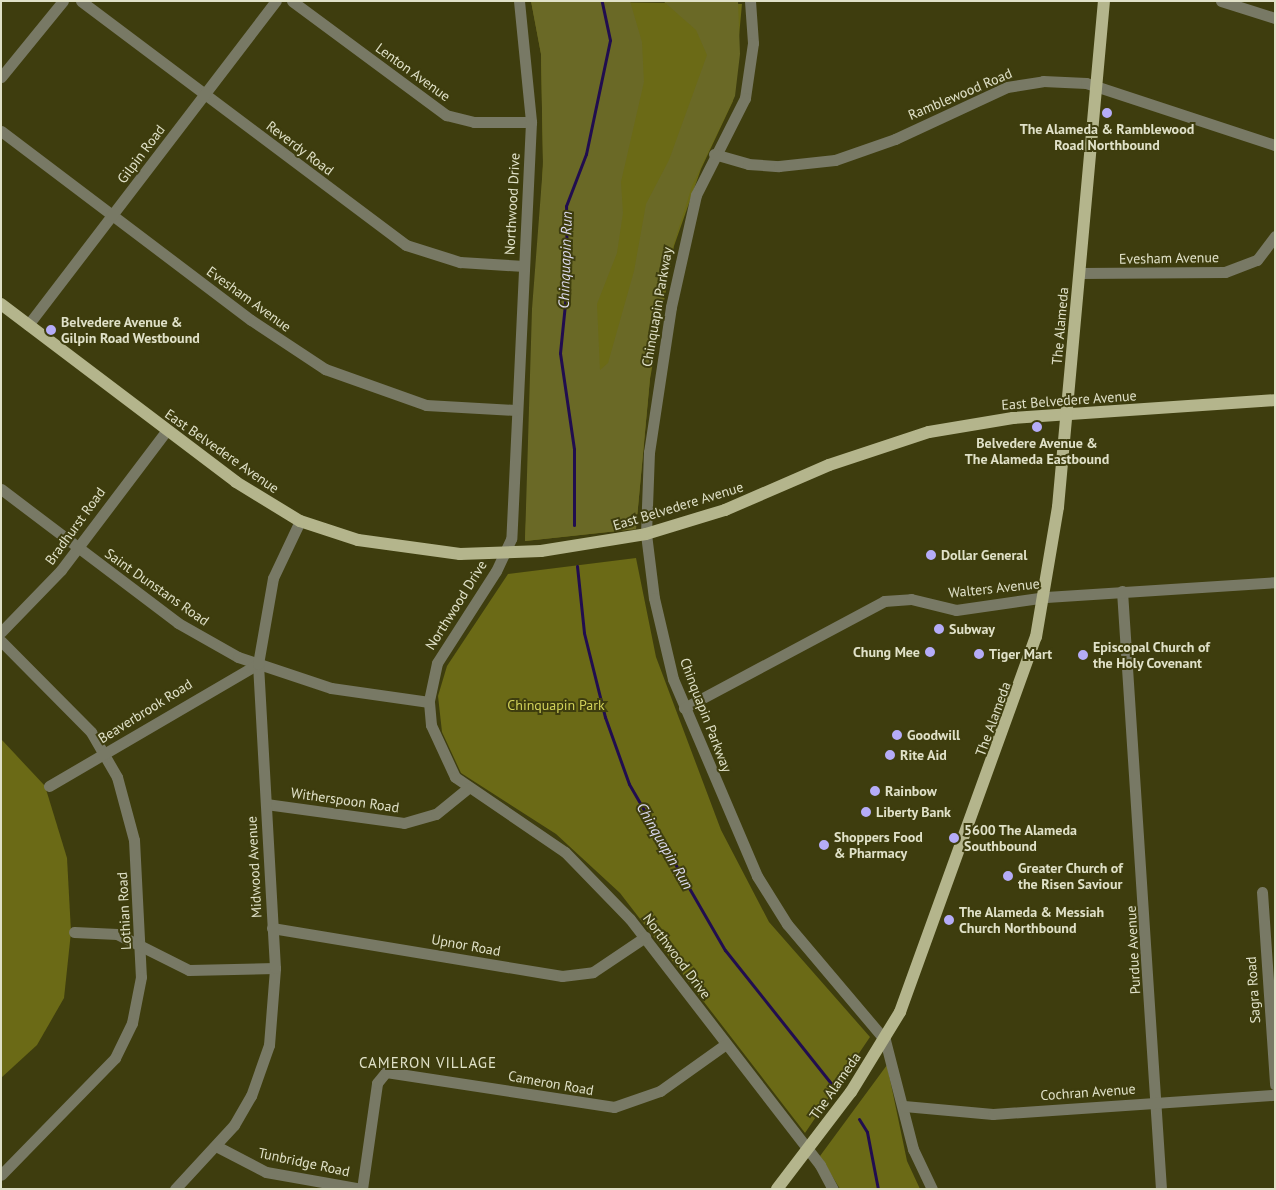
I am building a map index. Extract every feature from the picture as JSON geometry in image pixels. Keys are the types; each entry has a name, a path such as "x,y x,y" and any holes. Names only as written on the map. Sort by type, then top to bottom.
{"main road":[{"name":"The Alameda","path":"777,1189 884,1040 939,914 1025,675 1046,597 1067,414 1104,1"},
{"name":"East Belvedere Avenue","path":"1,304 243,487 300,521 392,547 506,554 588,546 646,534 725,510 909,437 1013,418 1275,400"}],"street":[{"path":"1,76 63,1"},
{"name":"Reverdy Road","path":"81,1 406,245 460,262 524,266"},
{"name":"Gilpin Road","path":"28,325 276,1"},
{"name":"Lenton Avenue","path":"292,1 446,115 474,122 531,122"},
{"name":"Northwood Drive","path":"519,1 531,122 515,410 511,539 506,554 437,663 429,702 431,726 441,752 468,788 574,859 645,937 807,1149 833,1189"},
{"name":"Chinquapin Parkway","path":"750,1 748,87 714,154 696,195 671,307 648,452 646,534 660,628 684,708 767,895 884,1040 904,1106 913,1148 932,1189"},
{"path":"1221,1 1275,18"},
{"name":"Ramblewood Road","path":"714,154 748,164 815,164 856,154 1014,85 1060,80 1096,86 1275,144"},
{"name":"Evesham Avenue","path":"1,131 256,324 324,369 426,404 515,410"},
{"name":"Evesham Avenue","path":"1080,273 1225,272 1256,260 1275,236"},
{"name":"Bradhurst Road","path":"1,632 39,597 166,430"},
{"name":"Saint Dunstans Road","path":"1,489 178,624 258,664 331,688 429,702"},
{"name":"Midwood Avenue","path":"175,1189 234,1125 262,1069 272,1020 275,968 258,664 274,578 300,521"},
{"name":"Walters Avenue","path":"684,708 884,601 911,599 956,610 1046,597 1275,582"},
{"name":"Purdue Avenue","path":"1122,591 1161,1189"},
{"name":"Lothian Road","path":"1,641 90,732 106,754 124,798 134,840 141,944 137,1001 115,1058 1,1175"},
{"name":"Beaverbrook Road","path":"49,786 258,664"},
{"name":"Witherspoon Road","path":"266,804 404,824 436,814 468,788"},
{"name":"Sagra Road","path":"1262,892 1275,1085"},
{"name":"Upnor Road","path":"272,928 562,976 593,972 645,937"},
{"path":"74,932 117,934 141,944 189,970 275,968"},
{"name":"Cameron Road","path":"362,1189 377,1083 386,1072 614,1107 660,1091 726,1044"},
{"name":"Cochran Avenue","path":"904,1106 994,1114 1275,1095"},
{"name":"Tunbridge Road","path":"216,1146 266,1172 362,1189"}],"green space":[{"path":"531,1 742,4 733,101 701,169 674,246 650,379 636,529 525,541 543,161 541,54"},
{"name":"Chinquapin Park","path":"636,558 656,657 721,830 769,922 870,1037 805,1133 620,893 556,834 461,773 442,732 438,696 447,666 508,574"},
{"path":"1,739 45,786 67,858 71,932 64,998 37,1045 1,1078"},
{"path":"887,1065 907,1161 920,1189 840,1189 820,1156"}],"shaded area":[{"path":"531,1 630,1 642,42 644,82 621,182 623,213 617,253 597,304 600,370 608,363 634,271 646,204 669,160 707,55 696,30 663,1 738,1 740,54 735,96 692,186 671,253 651,367 636,529 525,541 532,309 543,166 541,54"}],"waterway":[{"name":"Chinquapin Run","path":"574,525 574,449 560,353 567,284 566,206 586,154 610,40 602,1"},
{"name":"Chinquapin Run","path":"577,566 584,633 605,717 629,784 725,950 834,1087"},
{"name":"Chinquapin Run","path":"859,1119 867,1132 878,1189"}],"place":[{"name":"The Alameda & Ramblewood Road Northbound","path":"1107,113"},
{"name":"Belvedere Avenue & Gilpin Road Westbound","path":"51,330"},
{"name":"Belvedere Avenue & The Alameda Eastbound","path":"1037,427"},
{"name":"Dollar General","path":"931,555"},
{"name":"Subway","path":"939,629"},
{"name":"Chung Mee","path":"930,652"},
{"name":"Tiger Mart","path":"979,654"},
{"name":"Episcopal Church of the Holy Covenant","path":"1083,655"},
{"name":"Goodwill","path":"897,735"},
{"name":"Rite Aid","path":"890,755"},
{"name":"Rainbow","path":"875,791"},
{"name":"Liberty Bank","path":"866,812"},
{"name":"5600 The Alameda Southbound","path":"954,838"},
{"name":"Shoppers Food & Pharmacy","path":"824,845"},
{"name":"Greater Church of the Risen Saviour","path":"1008,876"},
{"name":"The Alameda & Messiah Church Northbound","path":"949,920"}],"district":[{"name":"CAMERON VILLAGE","path":"428,1063"}]}
